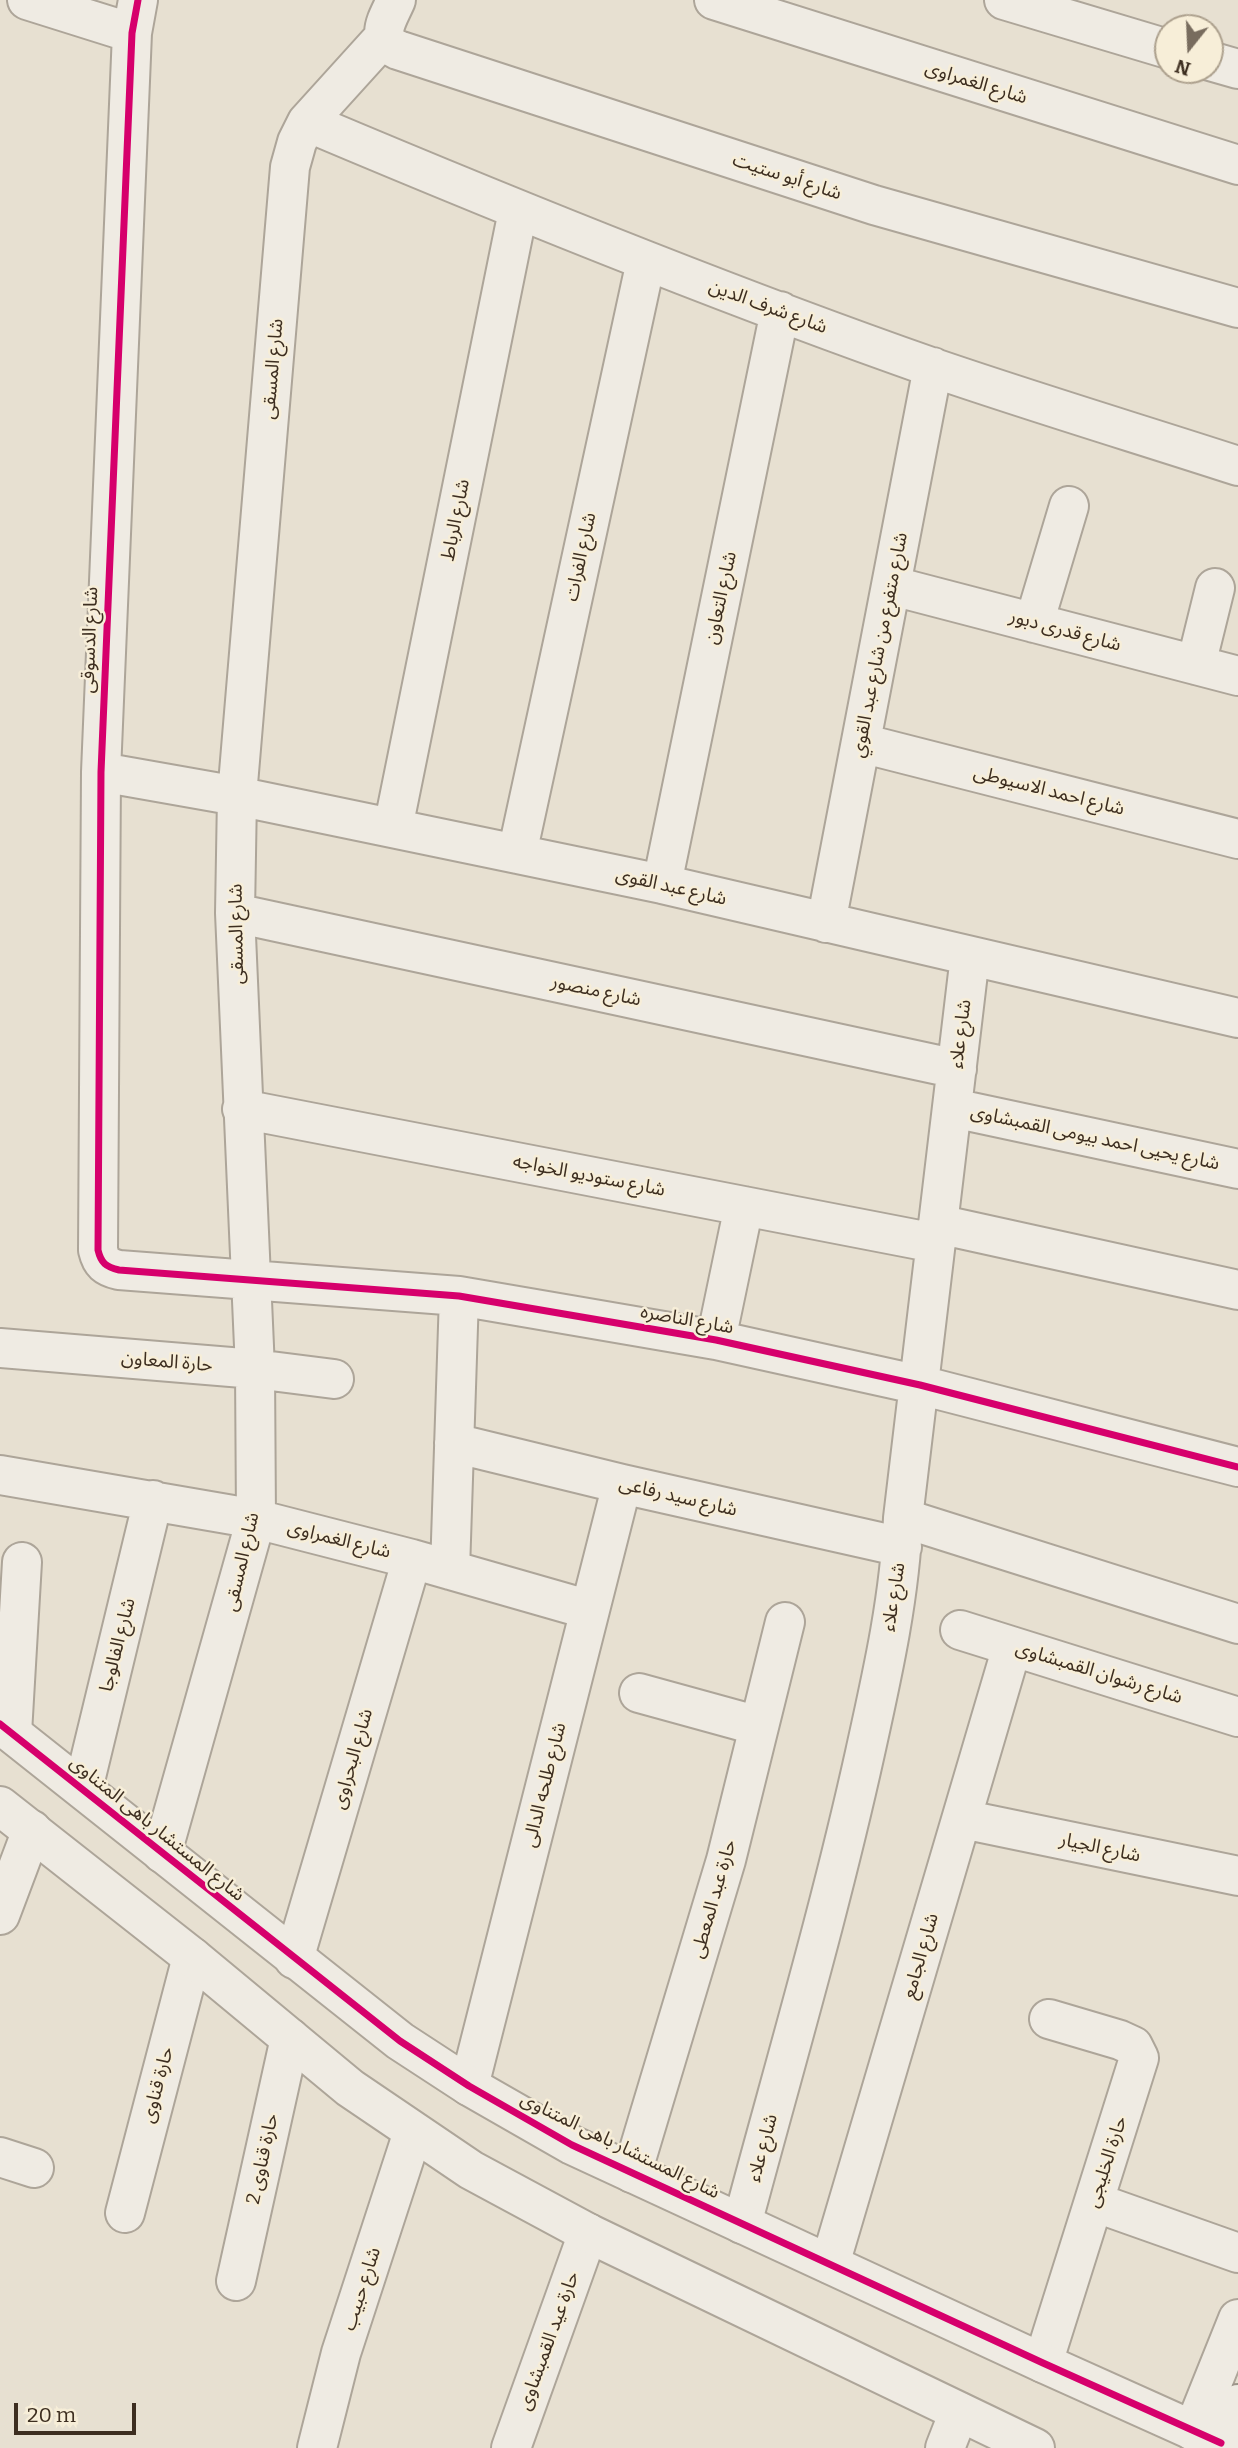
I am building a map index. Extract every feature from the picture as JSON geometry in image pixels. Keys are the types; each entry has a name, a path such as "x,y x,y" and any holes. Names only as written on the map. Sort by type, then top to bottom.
{"street":[{"path":"27,0 135,16"},
{"path":"384,37 383,29 396,0"},
{"name":"شارع الغمراوى","path":"714,0 1238,165"},
{"path":"1004,0 1154,44"},
{"name":"شارع الدسوقى","path":"120,1270 109,1268 101,1260 98,1250 101,772 135,16"},
{"name":"شارع المسقى","path":"162,1853 256,1520 255,1369 235,913 237,796 290,167 297,142 307,122 384,37"},
{"name":"شارع أبو ستيت","path":"384,37 389,46 398,50 874,205 1238,308"},
{"name":"شارع شرف الدين","path":"307,122 518,211 780,312 933,368 1238,466"},
{"name":"شارع الرباط","path":"393,828 518,211"},
{"name":"شارع الفرات","path":"517,854 646,261"},
{"name":"شارع التعاون","path":"662,884 780,312"},
{"name":"شارع متفرع من شارع عبد القوي","path":"827,923 933,368"},
{"path":"1034,623 1069,506"},
{"name":"شارع قدرى دبور","path":"893,586 1238,676"},
{"path":"1196,665 1215,588"},
{"name":"شارع احمد الاسيوطى","path":"861,743 1238,839"},
{"name":"شارع عبد القوى","path":"101,772 237,796 662,884 1238,1018"},
{"name":"شارع منصور","path":"235,913 957,1069"},
{"name":"شارع علاء","path":"743,2224 850,1817 880,1682 902,1532 970,956"},
{"name":"شارع يحيى احمد بيومى القمبشاوى","path":"953,1108 1238,1169"},
{"name":"شارع ستوديو الخواجه","path":"242,1109 744,1206 937,1234 1238,1290"},
{"path":"716,1340 744,1206"},
{"name":"شارع الناصره","path":"120,1270 459,1296 716,1340 920,1385 1238,1466"},
{"path":"450,1570 459,1296"},
{"name":"حارة المعاون","path":"0,1348 255,1369 334,1379"},
{"name":"شارع سيد رفاعى","path":"454,1443 622,1484 902,1532 1238,1623"},
{"name":"شارع الغمراوى","path":"0,1475 256,1520 412,1559 590,1610"},
{"name":"شارع طلحه الدالى","path":"468,2086 622,1484"},
{"name":"شارع الفالوجا","path":"83,1789 153,1500"},
{"name":"شارع البحراوى","path":"294,1959 412,1559"},
{"path":"6,1729 22,1562"},
{"name":"حارة عبد المعطى","path":"632,2173 726,1860 785,1622"},
{"name":"شارع رشوان القمبشاوى","path":"960,1630 1238,1717"},
{"name":"شارع الجامع","path":"830,2264 1012,1647"},
{"path":"639,1693 759,1726"},
{"name":"شارع المستشار باهى المتناوى","path":"6,1729 400,2041 468,2086 572,2145 1211,2441"},
{"path":"0,1806 192,1957 350,2088 471,2170 588,2233 1035,2448"},
{"name":"شارع الجيار","path":"962,1819 1238,1876"},
{"path":"0,1915 32,1830"},
{"name":"حارة قناوى","path":"125,2213 192,1957"},
{"name":"حارة الخليجى","path":"1043,2363 1139,2058 1133,2046 1121,2040 1049,2019"},
{"name":"حارة قناوى 2","path":"236,2281 290,2038"},
{"name":"شارع حبيب","path":"317,2448 341,2353 413,2132"},
{"path":"1094,2202 1238,2253"},
{"name":"حارة عيد القمبشاوى","path":"511,2448 588,2233"},
{"path":"1211,2441 1238,2319"},
{"path":"1211,2441 1238,2404"},
{"path":"946,2448 959,2412"}],"cycle path":[{"path":"138,0 132,33 101,772 98,1250 103,1261 107,1266 119,1270 459,1296 716,1340 920,1385 1238,1467"},
{"path":"0,1724 400,2041 469,2086 572,2145 1221,2443"}]}
